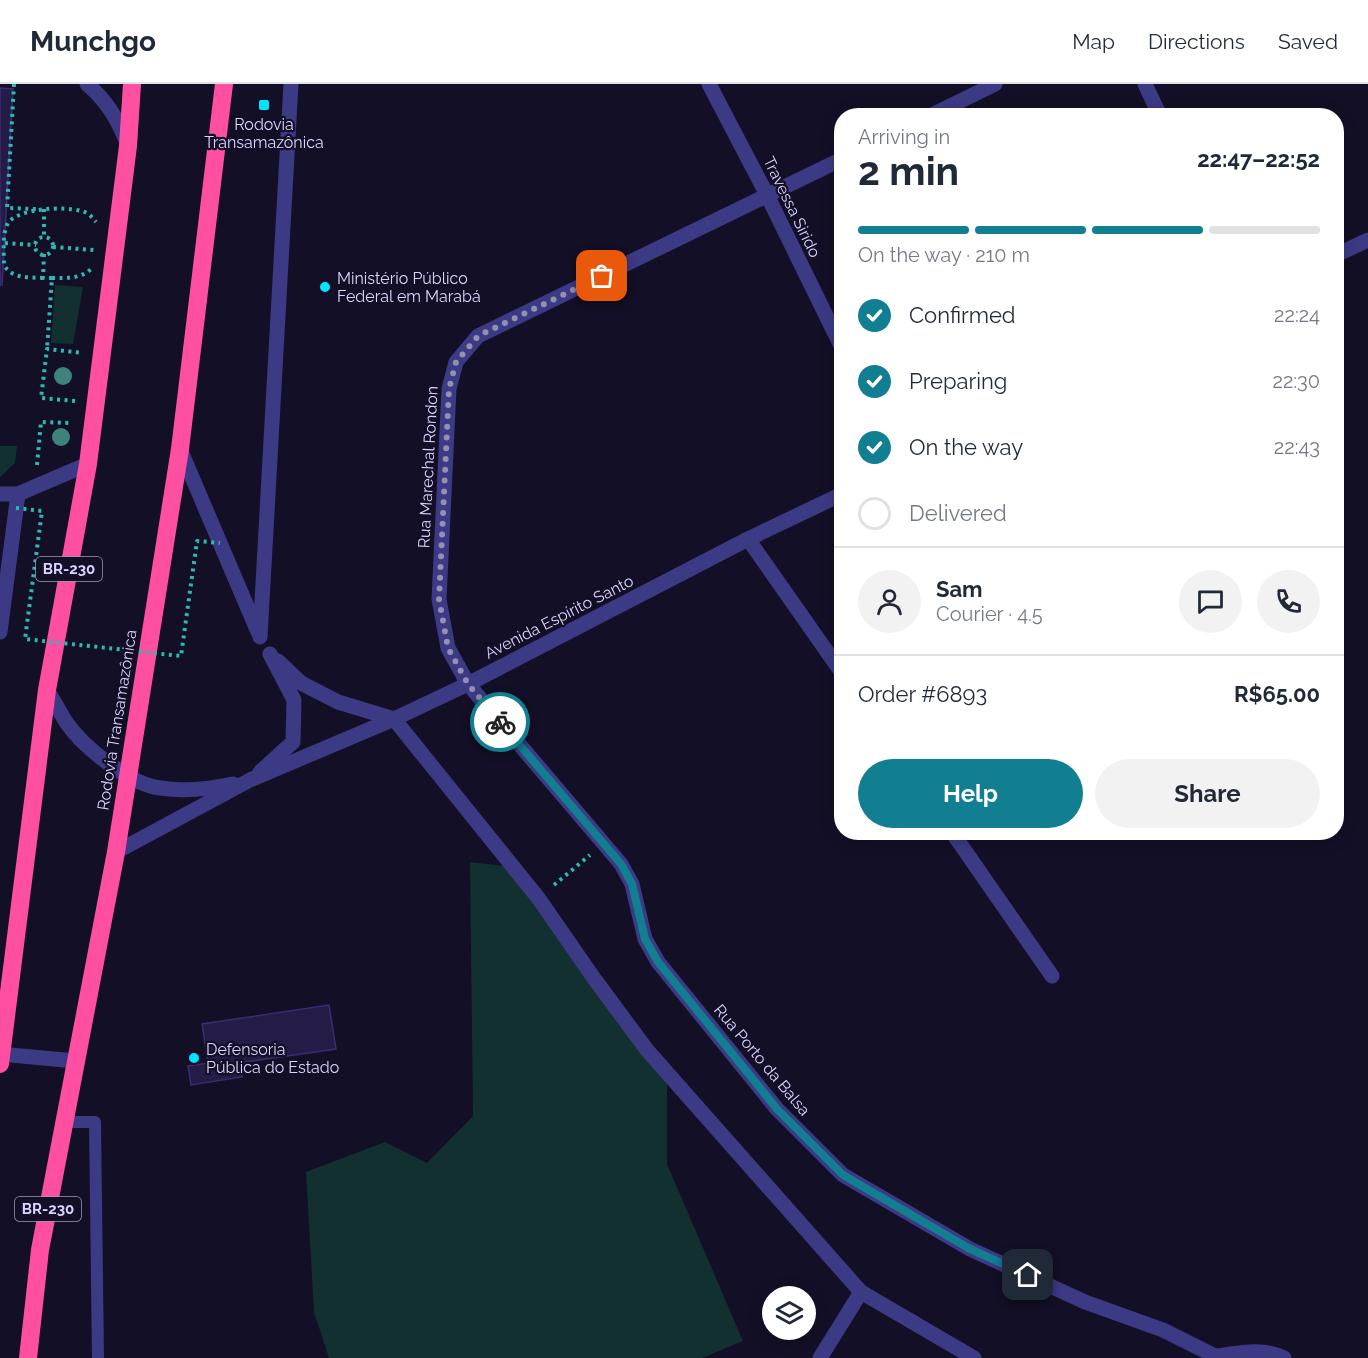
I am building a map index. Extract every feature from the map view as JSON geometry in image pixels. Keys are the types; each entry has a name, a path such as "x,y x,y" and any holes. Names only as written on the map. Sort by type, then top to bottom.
{"highway":[{"name":"BR-230","path":"0,1057 47,690 88,464 128,146 132,84"},
{"name":"Rodovia Transamazônica","path":"28,1358 40,1250 116,852 180,449 225,84"}],"street":[{"path":"87,84 107,103 116,116 128,146"},
{"path":"260,637 291,84"},
{"name":"Travessa Sirido","path":"709,84 834,332"},
{"path":"946,108 995,84"},
{"path":"1144,84 1156,108"},
{"name":"Rua Marechal Rondon","path":"468,684 448,648 439,599 449,389 456,362 478,336 834,163"},
{"path":"1344,251 1368,240"},
{"path":"116,852 250,780 293,742 294,700 260,637 180,449"},
{"path":"0,494 17,501 88,464"},
{"name":"Avenida Espírito Santo","path":"250,780 394,719 468,684 748,539 834,498"},
{"path":"0,632 17,501"},
{"path":"748,539 834,662"},
{"path":"270,654 301,683 338,702 394,719 539,899 647,1050 861,1292 974,1358"},
{"name":"Rua Porto da Balsa","path":"468,684 621,864 632,884 645,939 658,962 777,1109 843,1175 970,1249 1085,1302 1163,1330 1218,1357 1258,1351 1284,1358"},
{"path":"47,690 68,724 92,752 128,775 158,788 204,790 250,780"},
{"path":"958,840 1052,976"},
{"path":"0,1057 75,1061"},
{"path":"820,1358 861,1292"}],"lane":[{"path":"64,1122 95,1122 98,1358"}],"path":[{"path":"14,84 7,208 80,210 87,213 97,225"},
{"path":"44,237 45,209"},
{"path":"45,209 14,217 6,228 4,265 6,270 16,276 74,278 88,272 94,266"},
{"path":"44,237 51,240 53,247 49,253 44,254 38,251 36,245 37,240 44,237"},
{"path":"5,243 36,245"},
{"path":"53,247 100,251"},
{"path":"43,278 44,254"},
{"path":"52,278 41,398 85,402"},
{"path":"47,349 90,354"},
{"path":"37,471 41,422 82,424"},
{"path":"17,501 42,511 25,639 181,656 197,541 220,543"},
{"path":"539,899 604,843"}],"green space":[{"path":"55,285 83,287 73,344 51,343"},
{"path":"0,446 17,446 15,463 0,477"},
{"path":"470,862 513,867 667,1073 667,1164 743,1341 702,1358 329,1358 314,1312 306,1172 385,1142 427,1163 473,1116"}],"building":[{"path":"0,88 13,89 2,285 0,285"},
{"name":"Defensoria Pública do Estado","path":"329,1005 336,1049 239,1063 242,1077 191,1085 188,1066 208,1063 202,1024"}],"way so far":[{"path":"500,722 468,684 448,648 443,628 439,599 449,389 456,362 478,336 602,276"}],"place":[{"name":"Rodovia Transamazônica","path":"264,105"},
{"name":"Ministério Público Federal em Marabá","path":"325,287"},
{"name":"Defensoria Pública do Estado","path":"194,1058"}],"route":[{"path":"500,722 621,864 632,884 645,939 658,962 777,1109 843,1175 970,1249 1028,1275"}]}
